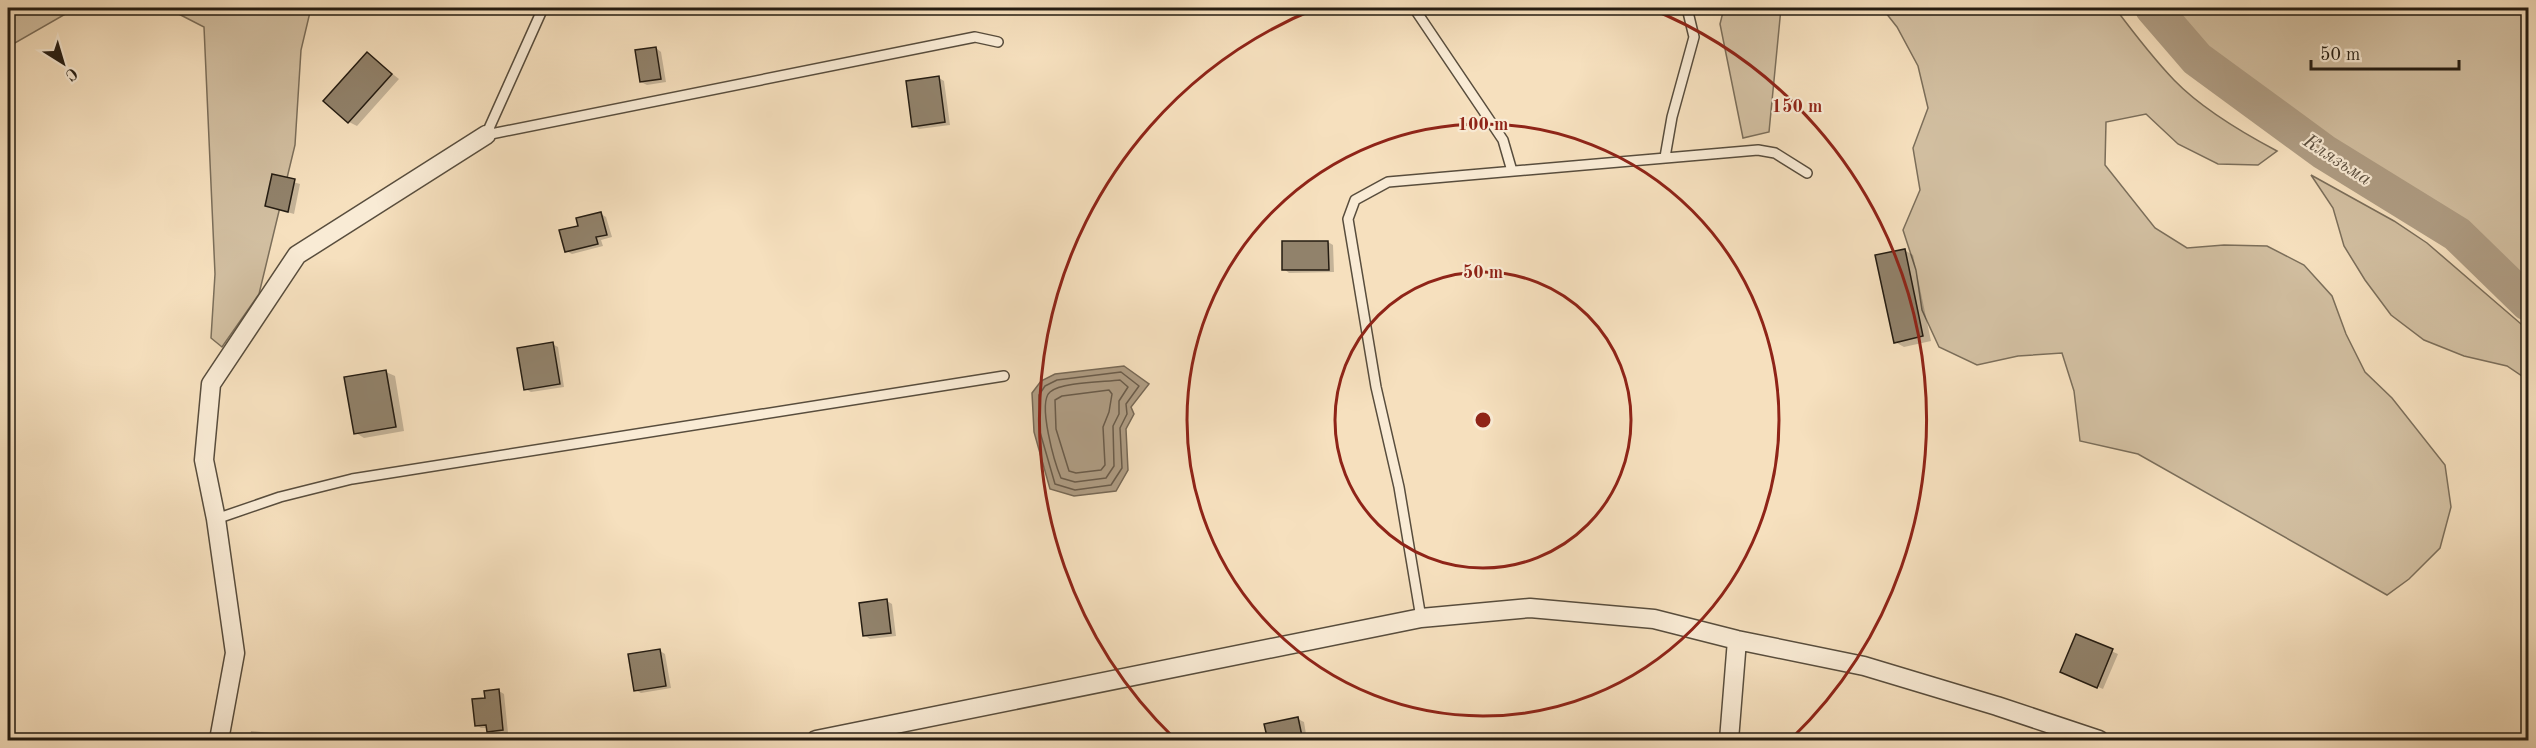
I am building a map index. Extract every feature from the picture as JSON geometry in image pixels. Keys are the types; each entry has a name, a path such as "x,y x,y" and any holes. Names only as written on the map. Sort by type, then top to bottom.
{"street":[{"path":"219,741 235,653 216,519 204,460 211,384 297,255 486,135"},
{"path":"816,741 1421,618 1530,608 1654,620 1864,666 1997,706 2099,741"},
{"path":"1729,741 1737,640"}],"lane":[{"path":"486,135 543,8"},
{"path":"1413,8 1503,140 1512,171"},
{"path":"1665,157 1672,117 1694,36 1687,8"},
{"path":"486,135 975,37 998,42"},
{"path":"1421,618 1399,487 1376,387 1348,219 1355,200 1388,182 1758,150 1775,153 1807,173"},
{"path":"216,519 280,497 352,479 1004,376"}],"shaded area":[{"path":"8,8 76,8 8,47"},
{"path":"167,8 311,8 301,50 295,145 259,294 222,347 211,338 215,274 204,27"},
{"path":"1724,8 1781,8 1769,132 1743,138 1720,24"},
{"path":"1882,8 2115,8 2150,53 2185,90 2223,119 2277,151 2258,165 2218,164 2178,144 2146,114 2106,122 2105,165 2155,228 2187,248 2224,245 2267,246 2304,265 2332,296 2346,334 2365,372 2392,398 2445,465 2451,507 2440,548 2409,579 2387,595 2138,454 2080,441 2074,391 2062,353 2018,356 1977,365 1939,347 1922,310 1916,270 1903,230 1920,190 1913,148 1928,108 1918,66 1897,27"},
{"path":"2173,8 2528,8 2528,282 2447,215 2313,131 2219,60"},
{"path":"2311,175 2394,221 2427,243 2528,330 2528,380 2507,366 2464,356 2424,340 2391,315 2344,246 2333,208"}],"water":[{"path":"1124,366 1149,384 1131,407 1134,414 1126,429 1128,470 1116,491 1074,496 1050,489 1034,432 1032,393 1041,381 1055,374"}],"building":[{"path":"656,47 661,79 640,82 635,50"},
{"path":"367,52 392,74 348,123 323,101"},
{"path":"939,76 945,122 912,127 906,81"},
{"path":"272,174 295,179 288,212 265,206"},
{"path":"601,212 607,235 596,237 598,244 565,252 559,230 578,226 576,218"},
{"path":"1282,241 1328,241 1329,270 1282,270"},
{"path":"1905,249 1923,336 1894,343 1875,255"},
{"path":"553,342 560,384 524,390 517,348"},
{"path":"386,370 396,427 354,434 344,377"},
{"path":"887,599 891,633 863,636 859,603"},
{"path":"2076,634 2113,649 2097,688 2060,672"},
{"path":"660,649 666,686 634,691 628,654"},
{"path":"499,689 503,730 487,732 486,725 475,726 472,699 485,698 484,691"},
{"path":"1298,717 1303,741 1268,741 1264,724"}],"waterway":[{"name":"Клязьма","path":"2153,8 2197,59 2324,152 2457,234 2528,303"}]}
